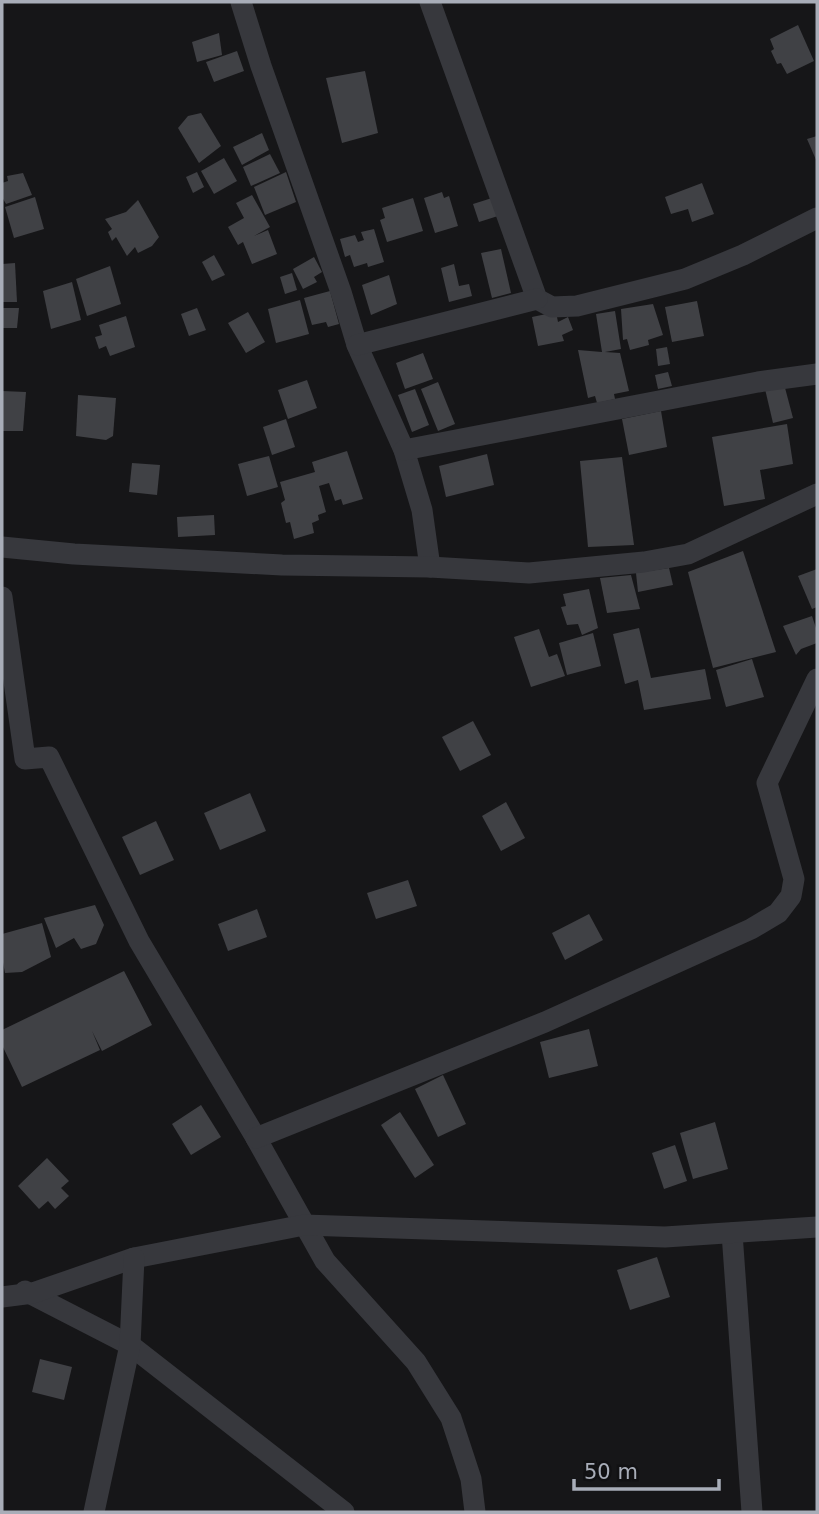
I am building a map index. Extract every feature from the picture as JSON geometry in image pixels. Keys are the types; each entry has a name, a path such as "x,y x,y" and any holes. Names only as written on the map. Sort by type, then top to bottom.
{"street":[{"path":"241,2 357,345 404,450 422,510 430,567"},
{"path":"430,2 537,299 552,307 577,306 685,279 743,255 817,218"},
{"path":"357,345 537,299"},
{"path":"404,450 758,382 817,374"},
{"path":"2,547 74,554 282,565 430,567 529,573 644,562 688,554 817,494"},
{"path":"2,597 25,759 49,757 139,942 256,1138 325,1261 416,1362 451,1418 471,1479 474,1512"},
{"path":"256,1138 545,1022 751,929 778,913 791,896 794,879 767,783 817,679"},
{"path":"2,1297 33,1293 134,1258 304,1225 664,1237 817,1227"},
{"path":"732,1233 752,1512"},
{"path":"94,1512 130,1345 134,1258"},
{"path":"2,1284 33,1293 130,1345 344,1512"}],"building":[{"path":"798,25 814,61 787,74 781,63 777,64 771,51 774,49 770,39"},
{"path":"219,33 222,55 197,62 192,42"},
{"path":"237,51 244,71 214,82 206,62"},
{"path":"365,71 378,133 342,143 326,78"},
{"path":"201,113 221,146 199,163 178,128 188,116"},
{"path":"262,133 269,150 242,165 233,147"},
{"path":"817,136 817,162 807,139"},
{"path":"270,154 280,173 251,186 243,167"},
{"path":"224,158 237,181 214,194 201,171"},
{"path":"197,172 204,187 193,193 186,177"},
{"path":"286,172 296,202 265,215 254,187"},
{"path":"23,173 32,195 6,204 2,197 2,183 8,181 7,176"},
{"path":"702,183 714,214 692,222 688,209 671,214 665,197"},
{"path":"442,192 444,198 449,196 458,226 435,233 424,198"},
{"path":"252,195 270,227 254,236 268,230 277,254 252,264 243,242 238,245 228,227 244,218 236,203"},
{"path":"35,197 44,229 14,238 5,207"},
{"path":"413,198 423,231 387,242 380,220 385,218 382,208"},
{"path":"492,198 498,216 479,222 473,204"},
{"path":"138,200 159,237 152,246 138,253 135,247 127,256 116,237 112,241 108,232 112,229 105,219 126,212"},
{"path":"374,229 384,262 368,267 367,263 354,267 350,255 345,257 340,239 355,235 358,242 364,240 361,232"},
{"path":"501,249 511,293 492,298 481,253"},
{"path":"214,255 225,275 212,281 202,262"},
{"path":"314,257 322,272 314,277 317,282 303,289 293,269"},
{"path":"15,263 17,302 2,302 2,264"},
{"path":"454,264 459,286 469,284 472,296 449,302 441,268"},
{"path":"110,266 121,304 87,316 76,279"},
{"path":"292,273 297,290 285,294 280,277"},
{"path":"389,275 397,304 371,315 362,285"},
{"path":"72,282 81,320 51,329 43,291"},
{"path":"330,291 339,324 328,327 326,322 312,325 304,298"},
{"path":"300,300 309,334 276,343 268,309"},
{"path":"697,301 704,336 672,342 665,307"},
{"path":"653,304 663,335 648,340 649,345 630,350 627,339 623,340 621,309"},
{"path":"2,308 19,308 17,328 2,328"},
{"path":"197,308 206,330 189,336 181,314"},
{"path":"615,311 621,349 605,352 620,353 629,391 614,394 615,399 597,403 595,396 588,398 578,350 602,352 596,314"},
{"path":"248,312 265,342 246,353 228,323"},
{"path":"556,312 558,322 568,317 573,330 562,335 564,341 538,346 532,317"},
{"path":"126,316 135,347 110,356 106,346 99,349 95,337 102,335 99,325"},
{"path":"667,347 670,364 658,366 656,349"},
{"path":"423,353 433,379 405,389 396,363"},
{"path":"668,372 672,386 658,389 655,375"},
{"path":"307,380 317,408 288,419 278,390"},
{"path":"438,382 455,424 438,431 421,389"},
{"path":"784,384 793,418 773,423 765,389"},
{"path":"415,389 429,425 412,432 398,395"},
{"path":"2,391 26,392 23,431 2,431"},
{"path":"78,395 116,398 113,436 106,440 76,436"},
{"path":"661,411 667,447 629,455 622,419"},
{"path":"286,419 295,447 272,455 263,427"},
{"path":"787,424 793,464 760,470 765,499 724,506 712,437"},
{"path":"347,451 363,499 343,505 341,499 335,501 329,483 319,486 326,512 318,515 319,520 312,523 314,533 294,539 281,503 285,500 280,482 315,472 312,462"},
{"path":"487,454 494,485 446,497 439,466"},
{"path":"269,456 278,487 247,496 238,464"},
{"path":"622,457 634,545 588,547 580,461"},
{"path":"132,463 160,465 157,495 129,492"},
{"path":"214,515 215,535 178,537 177,517"},
{"path":"743,551 776,652 713,668 688,572"},
{"path":"669,568 673,585 638,592 636,573"},
{"path":"817,569 817,607 812,609 798,576"},
{"path":"631,575 640,609 607,613 600,578"},
{"path":"589,589 598,628 582,635 578,624 567,625 561,607 566,606 563,594"},
{"path":"812,616 817,631 817,643 801,649 796,655 783,626"},
{"path":"639,628 651,678 705,669 711,699 644,710 638,680 625,684 613,634"},
{"path":"539,629 549,657 557,654 565,676 531,687 514,637"},
{"path":"593,633 601,666 567,675 559,643"},
{"path":"752,659 764,697 726,707 716,670"},
{"path":"473,721 491,755 460,771 442,737"},
{"path":"250,793 266,831 220,850 204,813"},
{"path":"506,802 525,838 501,851 482,816"},
{"path":"156,821 174,860 140,875 122,837"},
{"path":"408,880 417,906 376,919 367,893"},
{"path":"95,905 104,925 96,944 81,949 74,938 56,948 44,918"},
{"path":"257,909 267,937 228,951 218,924"},
{"path":"589,914 603,940 565,960 552,933"},
{"path":"42,923 51,957 22,972 5,973 2,934"},
{"path":"124,971 152,1025 102,1051 92,1031 100,1050 22,1087 2,1045 2,1030"},
{"path":"589,1029 598,1066 549,1078 540,1042"},
{"path":"443,1075 466,1124 438,1137 415,1089"},
{"path":"201,1105 221,1137 191,1155 172,1124"},
{"path":"400,1112 434,1165 415,1178 381,1125"},
{"path":"715,1122 728,1169 693,1179 680,1133"},
{"path":"675,1145 687,1181 664,1189 652,1153"},
{"path":"47,1158 69,1181 61,1188 69,1196 55,1209 48,1201 39,1209 18,1186"},
{"path":"657,1257 670,1297 630,1310 617,1270"},
{"path":"40,1359 72,1367 64,1400 32,1392"}]}
